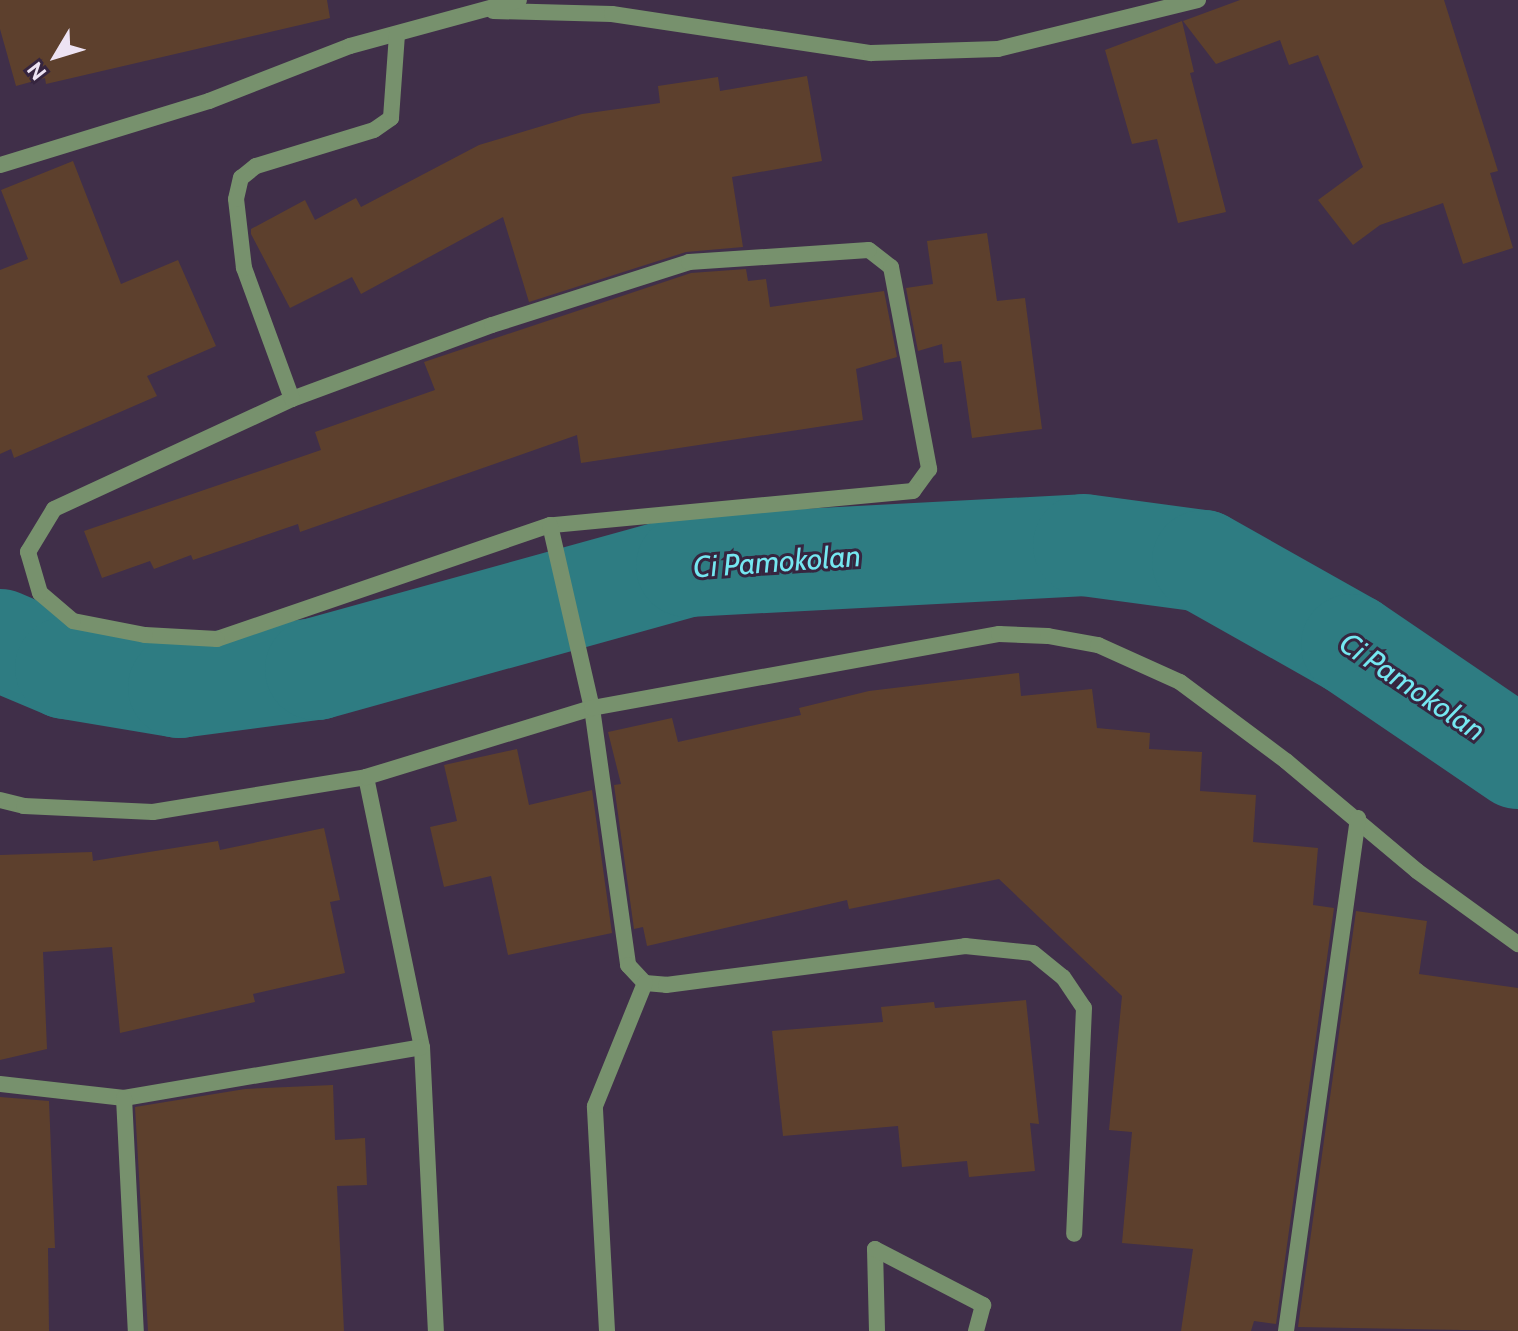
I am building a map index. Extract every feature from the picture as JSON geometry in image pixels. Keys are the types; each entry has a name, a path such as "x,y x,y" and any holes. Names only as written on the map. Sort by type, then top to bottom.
{"street":[{"path":"0,165 209,101 350,46 493,11 519,0"},
{"path":"493,11 612,14 871,53 998,49 1198,0"},
{"path":"292,399 244,268 236,199 241,178 256,166 374,130 391,118 397,34"},
{"path":"869,250 882,256 891,267 926,453 924,483 913,491 550,525 217,639 145,635 73,621 40,593 28,552 54,509 292,399 492,325 689,262 869,250"},
{"path":"550,525 592,708 628,965 645,983 666,985 965,946 1033,953 1063,977 1084,1008 1074,1234"},
{"path":"0,800 24,806 153,812 366,777 592,708 999,634 1048,636 1098,645 1180,682 1358,818 1417,871 1518,944"},
{"path":"366,777 422,1047 436,1331"},
{"path":"1286,1331 1358,818"},
{"path":"607,1331 595,1106 645,983"},
{"path":"0,1084 124,1098 422,1047"},
{"path":"124,1098 136,1331"},
{"path":"877,1331 875,1249 983,1305 976,1331"}],"building":[{"path":"0,0 327,0 330,18 46,84 45,78 16,86 0,29"},
{"path":"1240,0 1444,0 1498,171 1490,173 1513,248 1463,264 1443,203 1380,225 1353,245 1318,200 1363,167 1318,55 1289,65 1280,40 1216,64 1183,21"},
{"path":"1182,21 1194,72 1190,73 1226,212 1178,223 1157,139 1132,144 1105,50"},
{"path":"807,76 822,161 732,177 743,247 686,252 529,302 503,217 361,294 352,277 290,308 251,234 251,229 305,200 315,220 356,198 361,207 479,145 582,114 660,103 658,86 718,77 720,91"},
{"path":"73,161 121,284 178,260 216,346 147,376 157,396 14,458 11,449 0,454 0,270 28,259 1,190"},
{"path":"987,233 997,301 1025,298 1042,429 972,438 961,361 944,363 942,344 918,351 906,288 933,284 927,241"},
{"path":"746,269 748,281 766,279 770,307 884,291 897,357 856,369 863,420 581,463 577,435 300,532 298,524 193,560 191,555 154,569 150,561 102,578 84,531 321,450 315,432 435,390 424,362 691,273"},
{"path":"1019,673 1021,696 1092,689 1097,728 1150,733 1149,749 1202,752 1200,791 1256,795 1253,842 1318,848 1313,905 1334,908 1276,1324 1254,1321 1251,1331 1181,1331 1193,1249 1122,1243 1132,1132 1109,1130 1122,996 999,879 849,909 847,900 647,946 643,927 634,929 614,785 621,784 608,732 672,718 678,742 801,715 799,708 869,691"},
{"path":"517,749 529,805 592,790 612,933 508,955 491,876 444,887 430,827 457,821 444,765"},
{"path":"324,828 340,900 330,902 345,973 253,994 255,1002 120,1033 112,947 43,952 47,1049 0,1060 0,855 92,852 93,861 218,841 220,850"},
{"path":"1356,911 1427,921 1419,974 1518,988 1518,1331 1298,1327"},
{"path":"1026,1000 1039,1124 1030,1123 1035,1171 969,1177 967,1161 902,1167 898,1126 783,1136 772,1031 883,1022 881,1007 934,1002 935,1008"},
{"path":"333,1085 335,1140 365,1138 367,1185 337,1186 344,1331 148,1331 135,1107 245,1089"},
{"path":"0,1097 49,1101 55,1248 48,1248 49,1331 0,1331"}],"waterway":[{"name":"Ci Pamokolan","path":"0,640 66,668 179,687 316,669 687,566 1084,545 1203,561 1352,645 1518,758"}]}
